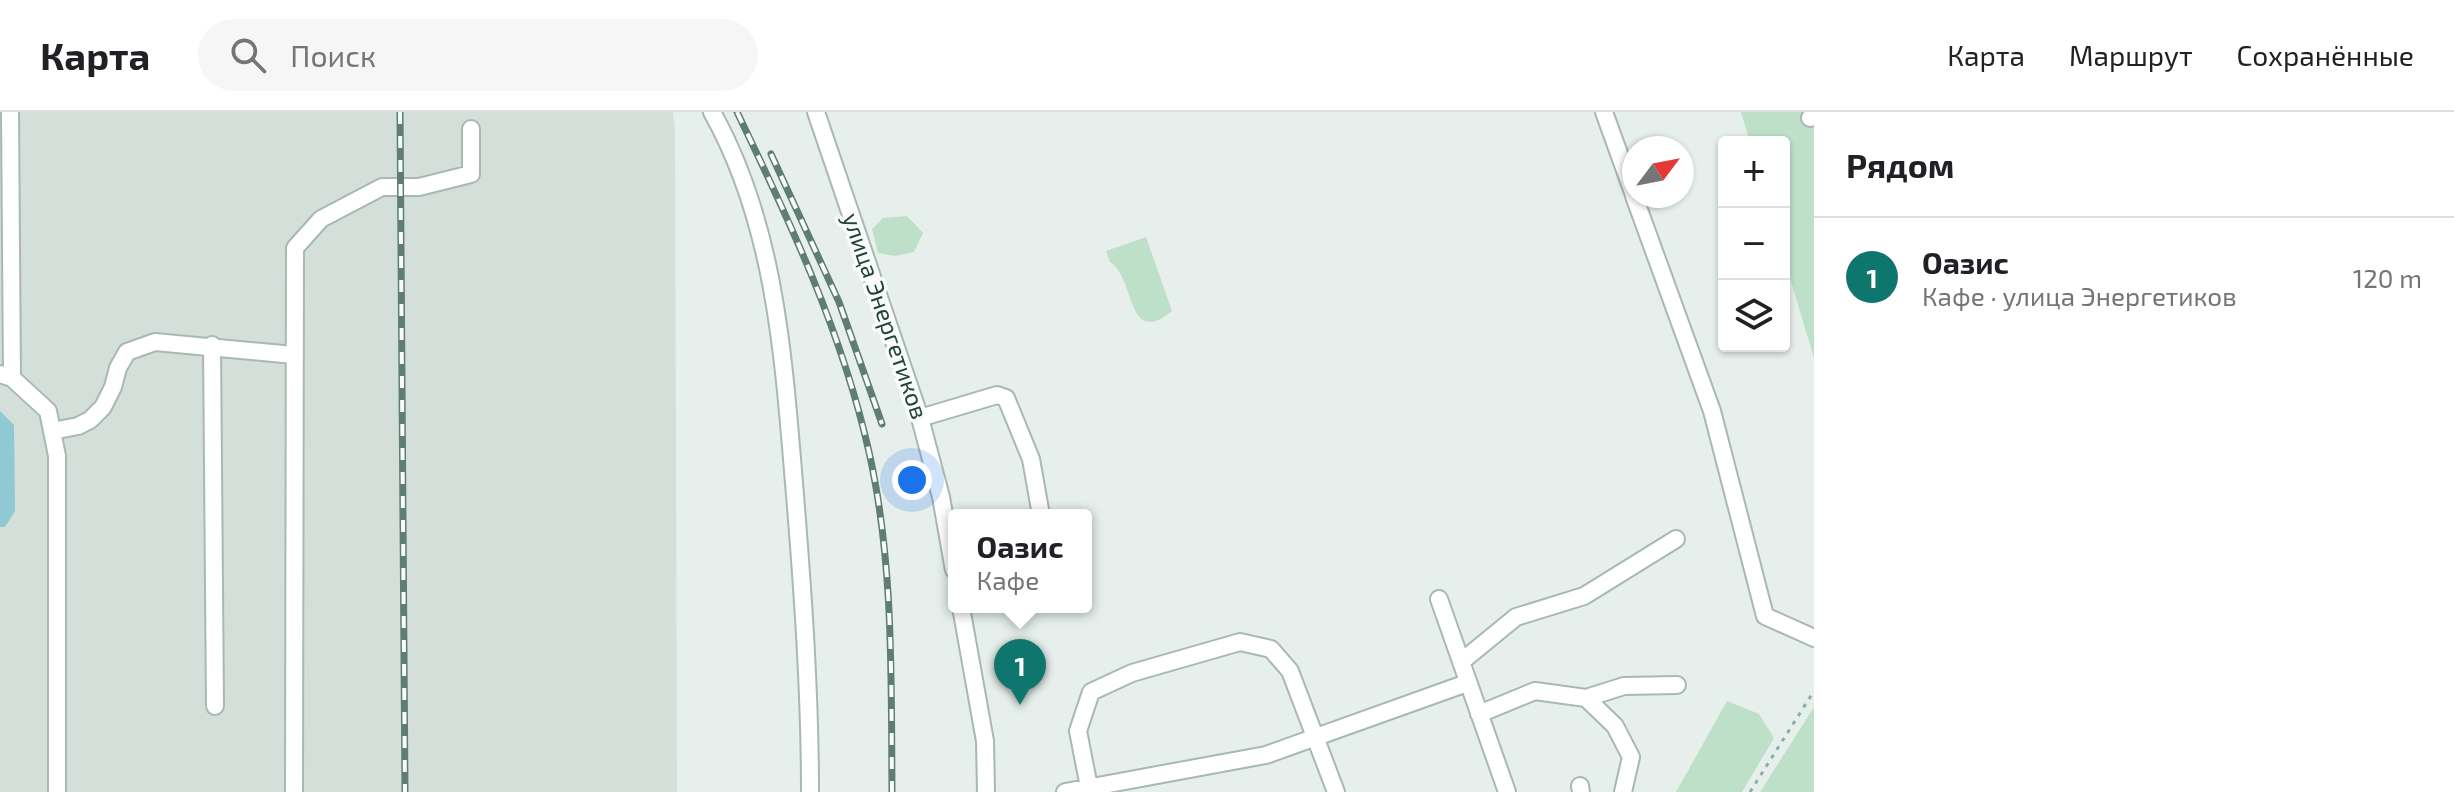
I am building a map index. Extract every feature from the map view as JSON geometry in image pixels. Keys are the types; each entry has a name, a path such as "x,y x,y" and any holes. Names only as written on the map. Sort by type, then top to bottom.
{"street":[{"path":"10,112 6,376 48,411 57,456 57,792"},
{"path":"712,112 739,165 754,213 781,338 803,592 810,792"},
{"name":"улица Энергетиков","path":"816,112 920,418 948,536"},
{"path":"1604,112 1622,162"},
{"path":"294,792 295,248 321,219 382,187 419,187 471,174 471,129"},
{"path":"1638,208 1712,411 1765,616 1814,638"},
{"path":"52,431 78,426 90,420 103,407 127,352 155,342 294,355"},
{"path":"212,345 215,706"},
{"path":"920,418 997,395 1006,398 1031,459 1040,509"},
{"path":"1461,662 1516,617 1584,596 1676,539"},
{"path":"1439,599 1507,792"},
{"path":"962,613 985,741 986,792"},
{"path":"1089,787 1078,731 1091,692 1132,673 1240,642 1271,649 1290,671 1336,792"},
{"path":"1065,792 1089,787 1119,787 1266,755 1467,683"},
{"path":"1479,714 1535,691 1586,698 1624,686 1677,685"},
{"path":"1586,698 1615,726 1631,757 1623,792"}],"path":[{"path":"1750,792 1814,691"}],"shaded area":[{"path":"0,112 673,112 677,792 0,792"}],"green space":[{"path":"1741,112 1814,112 1814,358 1790,278 1790,136 1748,136"},
{"path":"907,216 923,233 914,252 895,256 878,253 872,229 883,218"},
{"path":"1146,237 1172,311 1147,322 1139,316 1106,251"},
{"path":"1727,701 1759,714 1774,738 1742,792 1676,792"},
{"path":"1814,707 1814,792 1760,792"}],"water":[{"path":"0,411 14,425 15,511 5,527 0,527"}],"railway":[{"path":"400,112 405,792"},
{"path":"737,112 813,278 858,407 869,452 887,579 892,792"},
{"path":"771,154 839,302 882,424"}],"place":[{"name":"Оазис","path":"1020,705"}]}
